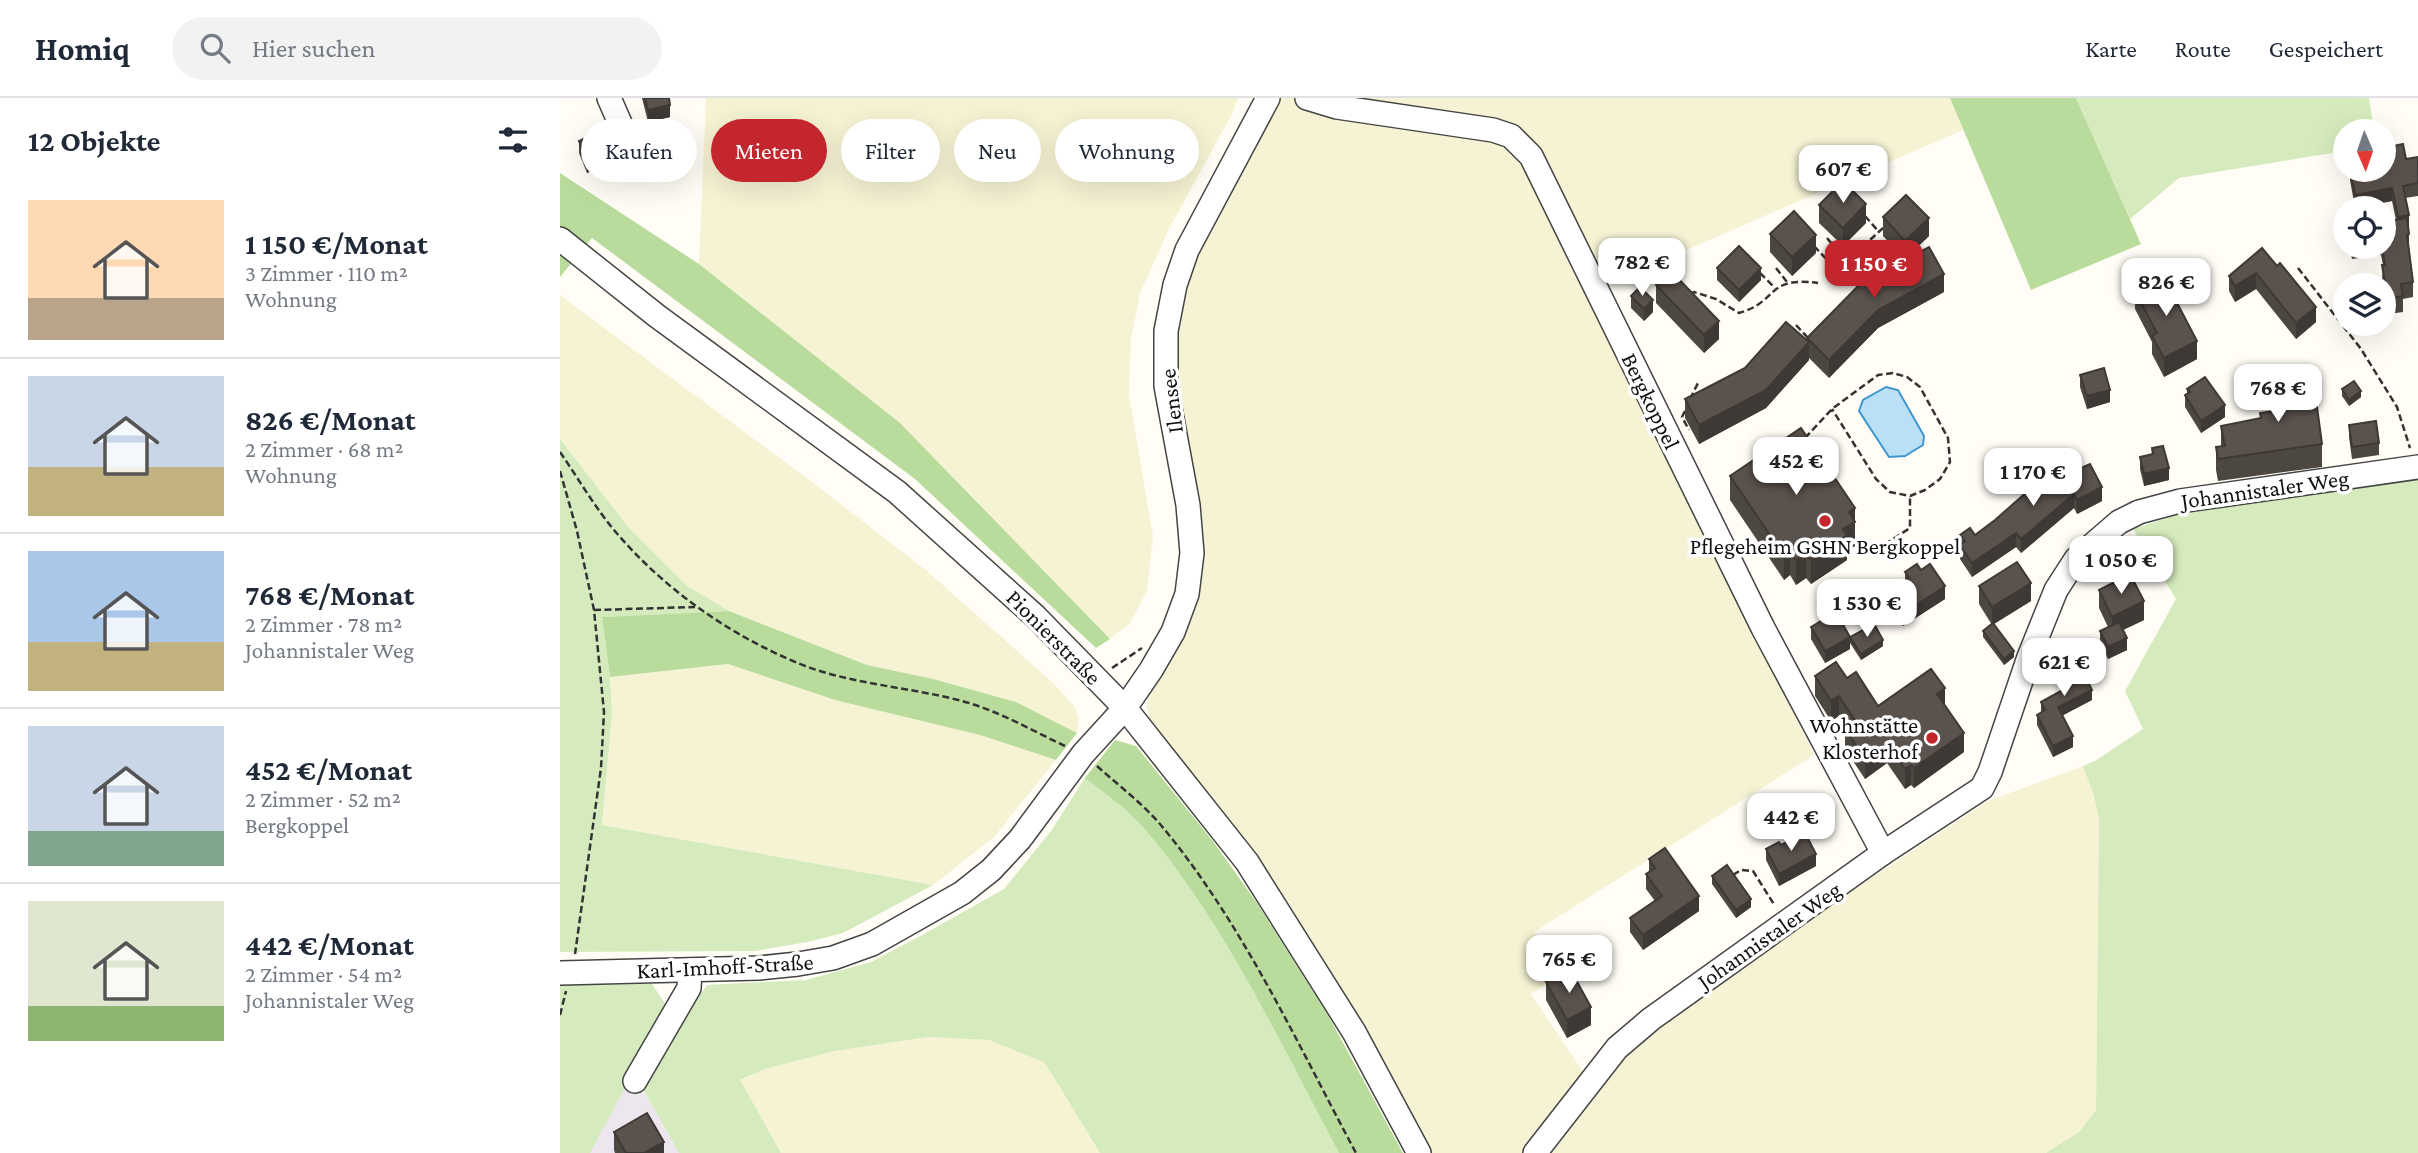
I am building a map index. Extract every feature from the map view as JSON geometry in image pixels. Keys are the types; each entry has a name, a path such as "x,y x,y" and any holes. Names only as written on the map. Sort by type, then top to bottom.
{"street":[{"path":"610,98 619,119"},
{"name":"Ilensee","path":"1125,708 1173,632 1187,594 1192,553 1188,505 1166,386 1166,331 1175,285 1187,250 1268,98"},
{"name":"Bergkoppel","path":"1307,98 1337,107 1493,130 1511,136 1531,156 1763,628 1883,853"},
{"name":"Pionierstraße","path":"560,239 657,316 897,492 1035,616 1125,708 1247,862 1354,1032 1419,1153"},
{"name":"Johannistaler Weg","path":"1535,1153 1617,1048 1651,1019 1883,853 1982,788 2056,590 2076,559 2119,522 2139,512 2180,501 2417,468"},
{"name":"Karl-Imhoff-Straße","path":"566,973 691,971 798,964 834,958 872,944 962,892 991,870 1020,839 1083,754 1125,708"},
{"path":"635,1081 689,988 691,971"}],"path":[{"path":"1860,211 1879,232"},
{"path":"1857,255 1857,252 1889,223"},
{"path":"1827,238 1843,257"},
{"path":"1808,240 1831,264"},
{"path":"1752,266 1775,288"},
{"path":"1776,268 1787,282"},
{"path":"2298,268 2361,349 2397,407 2417,468"},
{"path":"1688,298 1694,292 1702,293 1739,313 1761,303 1775,288 1787,282 1818,284"},
{"path":"1796,326 1811,341"},
{"path":"1799,444 1832,409 1878,375 1893,373 1907,377 1920,387 1948,438 1950,462 1940,479 1925,490 1910,496 1890,492 1876,479 1832,409"},
{"path":"1689,430 1682,417 1698,383"},
{"path":"560,452 614,529 652,572 697,607 734,631 794,662 852,679 960,700 995,713 1083,754 1158,821 1210,888 1251,958 1356,1153"},
{"path":"560,471 577,531 594,610 604,712 601,768 560,1015"},
{"path":"1876,551 1910,528 1910,496"},
{"path":"594,610 697,607"},
{"path":"645,608 646,615"},
{"path":"1096,679 1143,648"},
{"path":"1733,875 1741,870 1753,872 1786,924"}],"shaded area":[{"path":"706,98 1238,98 1199,174 1199,119 1055,119 1055,182 1195,182 1169,229 1140,293 1131,339 1129,396 1153,536 1147,591 1130,623 1110,639 900,423 699,264"},
{"path":"1281,98 1950,98 1965,129 1587,293 1814,755 1534,932 1560,976 1531,994 1585,1075 1524,1153 1431,1153 1387,1070 1151,726 1147,707 1150,691 1181,636 1200,591 1204,539 1177,390 1176,333 1190,272"},
{"path":"560,295 927,571 1052,682 1074,706 1079,718 1077,733 1016,702 933,679 867,665 729,611 686,585 629,528 560,439"},
{"path":"728,664 835,700 980,735 1056,760 993,838 933,885 602,825 612,713 610,677"},
{"path":"2083,766 2099,819 2096,1110 2079,1132 2046,1153 1547,1153 1629,1048 1761,951 1988,801"},
{"path":"928,1037 989,1040 1045,1063 1100,1153 781,1153 739,1081 765,1069 835,1051"},
{"path":"632,1071 679,1153 590,1153"}],"green space":[{"path":"1950,98 2076,98 2141,244 2031,290"},
{"path":"2076,98 2369,98 2372,119 2333,119 2333,153 2179,178 2130,219"},
{"path":"560,173 699,264 900,423 1110,639 1096,648 915,479 592,238 560,277"},
{"path":"560,439 629,528 686,585 729,611 602,617 612,713 602,825 933,885 843,933 807,942 755,951 560,952"},
{"path":"2418,479 2418,1153 2046,1153 2079,1132 2096,1110 2099,819 2083,766 2143,729 2125,691 2176,599 2133,529 2185,512"},
{"path":"729,611 867,665 933,679 1016,702 1077,733 1056,760 980,735 835,700 728,664 610,677 602,617"},
{"path":"1115,740 1136,746 1212,840 1257,903 1329,1017 1403,1153 1339,1153 1273,1027 1199,901 1142,826 1085,778"},
{"path":"1085,778 1142,826 1199,901 1273,1027 1339,1153 1100,1153 1045,1063 989,1040 928,1037 835,1051 765,1069 740,1080 781,1153 679,1153 641,1086 707,985 806,980 871,962 924,934 1004,889 1051,831"},
{"path":"652,984 668,1008 590,1153 560,1153 560,985"}],"water":[{"path":"1886,387 1898,390 1924,436 1923,445 1905,456 1889,457 1859,411 1863,400"}],"building":[{"path":"645,98 669,98 670,105 648,110"},
{"path":"2403,144 2406,159 2418,157 2418,183 2403,186 2409,215 2398,217 2396,196 2392,188 2355,195 2352,182 2396,182 2396,146"},
{"path":"1843,181 1866,204 1843,228 1819,205"},
{"path":"1906,195 1929,218 1905,241 1883,217"},
{"path":"1794,211 1816,235 1792,257 1770,234"},
{"path":"2407,218 2413,282 2401,284 2403,296 2396,297 2396,273 2383,273 2382,265 2385,265 2384,259 2396,259 2396,220"},
{"path":"1739,246 1761,268 1739,290 1717,268"},
{"path":"1929,247 1944,274 1878,310 1829,360 1807,338 1861,283"},
{"path":"2262,248 2277,266 2280,263 2316,307 2296,323 2256,273 2235,286 2229,276"},
{"path":"1671,271 1719,321 1704,335 1656,285"},
{"path":"2163,276 2197,341 2164,358 2152,336 2157,333 2135,291"},
{"path":"1640,287 1653,300 1644,309 1631,296"},
{"path":"1786,322 1809,342 1766,390 1699,425 1685,399 1745,368"},
{"path":"2104,368 2110,390 2087,396 2080,375"},
{"path":"2312,370 2322,444 2218,459 2216,447 2225,446 2221,426 2261,418 2260,413 2289,409 2284,374"},
{"path":"2205,377 2225,405 2201,421 2185,395 2190,392 2187,389"},
{"path":"2354,381 2361,391 2349,400 2342,389"},
{"path":"2376,421 2379,443 2352,447 2349,425"},
{"name":"Pflegeheim GSHN Bergkoppel","path":"1801,428 1855,508 1849,512 1855,522 1843,529 1847,535 1811,560 1806,554 1796,560 1790,551 1784,556 1730,476"},
{"path":"2163,446 2169,468 2144,474 2140,457 2153,454 2152,448"},
{"path":"2074,459 2079,469 2090,464 2102,487 2077,500 2074,494 2021,539 2016,533 1972,563 1960,545 1965,541 1960,535 1970,528 1975,535 2045,476 2043,475"},
{"path":"2017,562 2031,583 1992,607 1979,586"},
{"path":"1917,564 1921,570 1930,564 1945,586 1903,614 1893,598 1907,588 1903,582 1909,577 1905,572"},
{"path":"2130,574 2144,601 2112,617 2099,590"},
{"path":"1836,612 1850,637 1825,651 1811,627"},
{"path":"2119,622 2127,638 2108,647 2100,631"},
{"path":"1993,623 2014,651 2004,659 1983,631"},
{"path":"1874,624 1883,640 1861,654 1850,637"},
{"path":"2076,649 2089,675 2085,676 2092,690 2058,707 2073,736 2053,746 2037,715 2045,710 2041,702 2072,685 2058,658"},
{"path":"1836,662 1847,678 1856,672 1878,706 1931,669 1945,688 1937,694 1964,733 1914,768 1911,765 1905,769 1887,744 1865,759 1845,729 1856,722 1839,696 1831,701 1815,676"},
{"path":"1805,833 1816,854 1779,874 1766,849"},
{"path":"1665,848 1699,896 1643,935 1630,918 1662,896 1646,874 1655,868 1649,859"},
{"path":"1727,865 1751,899 1736,910 1712,876"},
{"path":"1570,969 1591,1007 1567,1020 1546,982"},
{"path":"647,1113 664,1142 644,1153 626,1153 614,1132"}],"place":[{"name":"Pflegeheim GSHN Bergkoppel","path":"1825,521"},
{"name":"Wohnstätte Klosterhof","path":"1932,738"}]}
